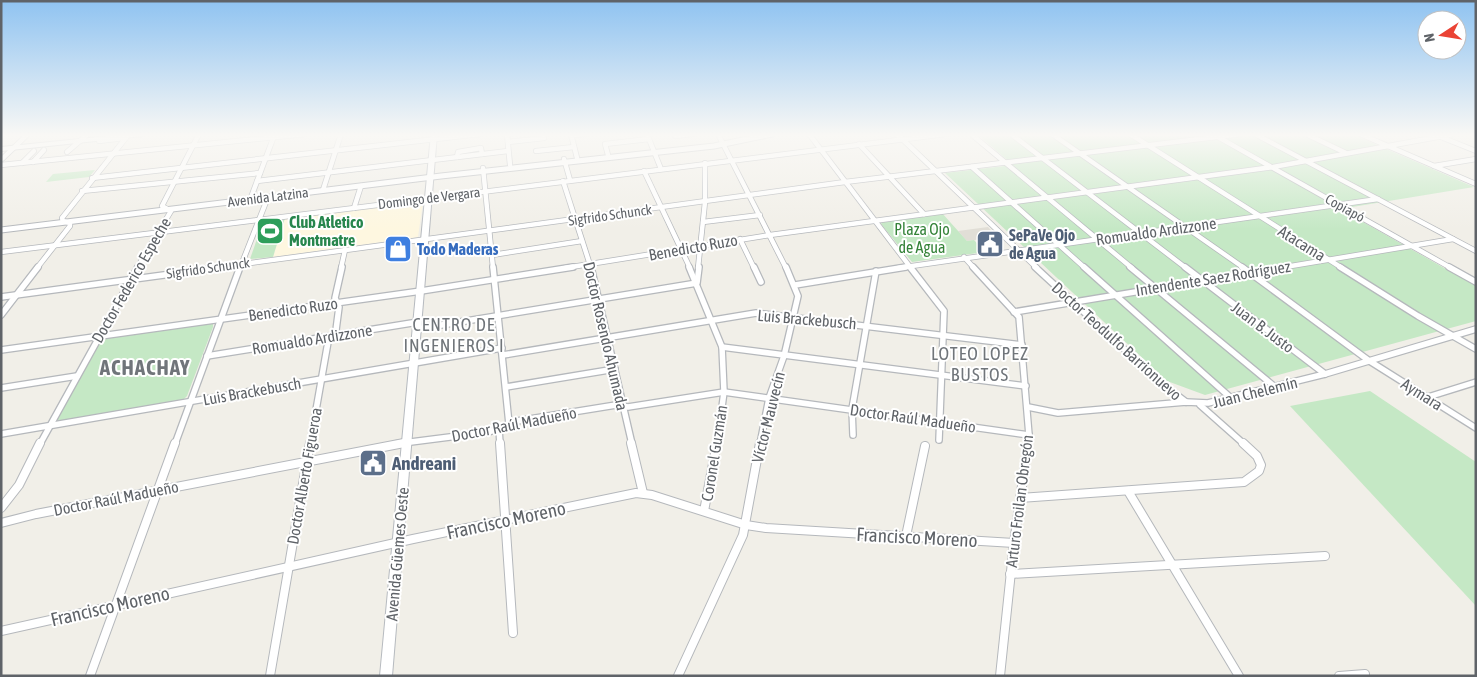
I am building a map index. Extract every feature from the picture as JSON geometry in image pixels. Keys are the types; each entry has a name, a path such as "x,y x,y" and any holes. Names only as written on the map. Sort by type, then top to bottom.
{"main road":[{"name":"Avenida Güemes Oeste","path":"386,676 432,166"}],"street":[{"path":"1,315 70,223 63,221 62,218 102,166"},
{"path":"92,178 194,166"},
{"path":"250,198 263,166"},
{"path":"324,189 331,166"},
{"path":"256,181 384,166"},
{"name":"Avenida Latzina","path":"483,170 507,166"},
{"name":"Avenida Latzina","path":"1,228 519,166"},
{"path":"566,166 570,180"},
{"name":"Domingo de Vergara","path":"1,252 686,166"},
{"path":"697,283 705,202 705,166"},
{"name":"Víctor Mauvecín","path":"678,676 744,535 769,398 784,356 798,296 795,285 735,166"},
{"path":"833,166 944,311 939,440"},
{"path":"879,166 924,214"},
{"name":"Doctor Teodulfo Barrionuevo","path":"930,166 1072,302 1161,383 1186,402"},
{"name":"Sigfrido Schunck","path":"1,297 845,182 984,166"},
{"path":"1008,166 1275,387"},
{"name":"Juan B. Justo","path":"1052,166 1325,374"},
{"name":"Aymara","path":"1098,166 1250,272 1368,360 1476,428"},
{"name":"Atacama","path":"1180,166 1329,260 1476,349"},
{"name":"Copiapó","path":"1269,166 1476,282"},
{"name":"Benedicto Ruzo","path":"1,350 421,291 740,239 1285,166"},
{"path":"1316,166 1476,251"},
{"path":"1434,166 1476,184"},
{"name":"Doctor Federico Espeche","path":"1,508 19,485 98,336 171,211 162,206 181,167"},
{"path":"972,167 1230,398"},
{"path":"483,170 509,424"},
{"name":"Coronel Guzmán","path":"644,171 713,319 722,347 724,392 721,425 704,511"},
{"path":"82,191 260,173"},
{"name":"Avenida Latzina","path":"250,198 431,176"},
{"name":"Doctor Rosendo Ahumada","path":"563,181 590,264 643,493"},
{"path":"354,208 360,186"},
{"path":"90,676 220,320 268,197"},
{"name":"Romualdo Ardizzone","path":"795,285 964,257 1098,240 1378,199"},
{"name":"Avenida Latzina","path":"1,228 70,223 165,209"},
{"path":"703,222 760,215"},
{"path":"740,239 760,282"},
{"name":"Intendente Saez Rodríguez","path":"1014,312 1453,239"},
{"path":"492,255 582,242"},
{"name":"Doctor Alberto Figueroa","path":"270,676 328,342 336,330 339,307 335,298 345,250"},
{"name":"Arturo Froilan Obregón","path":"964,257 1019,317 1028,407 1029,435 1010,574 1000,676"},
{"path":"853,435 852,409 876,271"},
{"name":"Romualdo Ardizzone","path":"207,356 332,336 499,315 697,283"},
{"name":"Luis Brackebusch","path":"1,434 414,365 756,313 1022,345"},
{"name":"Juan Chelemín","path":"1028,407 1058,413 1186,402 1200,405 1325,374 1476,329"},
{"path":"722,347 1026,386"},
{"path":"506,387 614,369"},
{"path":"1,388 77,376"},
{"path":"1428,397 1476,382"},
{"name":"Doctor Raúl Madueño","path":"1,523 36,514 306,461 499,429 509,424 616,405 628,406 724,392 1029,435"},
{"path":"1020,498 1244,482 1259,471 1261,465 1257,456 1200,405"},
{"path":"499,429 513,633"},
{"path":"906,536 925,446"},
{"path":"1128,491 1239,676"},
{"name":"Francisco Moreno","path":"1,631 288,566 504,520 643,493 746,525 766,528 1014,543"},
{"path":"1010,574 1325,556"},
{"path":"1339,676 1365,674"}],"shaded area":[{"path":"423,202 418,237 273,257 285,218"},
{"path":"988,227 997,237 967,241 958,231"}],"green space":[{"path":"1008,166 1425,166 1474,187 1340,209 1476,286 1476,321 1205,395 1167,381 945,173"},
{"path":"95,170 89,177 46,182 53,174"},
{"name":"Plaza Ojo de Agua","path":"942,213 967,241 974,240 985,252 912,262 881,224 882,222"},
{"name":"Club Atletico Montmatre","path":"285,218 273,257 250,259 263,222"},
{"path":"213,324 213,327 187,396 183,400 55,422 102,338"},
{"path":"1370,391 1476,462 1476,606 1290,406"}],"place":[{"name":"Club Atletico Montmatre","path":"270,231"},
{"name":"SePaVe Ojo de Agua","path":"990,244"},
{"name":"Todo Maderas","path":"398,249"},
{"name":"Andreani","path":"373,463"}],"district":[{"name":"CENTRO DE INGENIEROS I","path":"454,335"},
{"name":"LOTEO LOPEZ BUSTOS","path":"980,364"},
{"name":"ACHACHAY","path":"145,368"}]}
